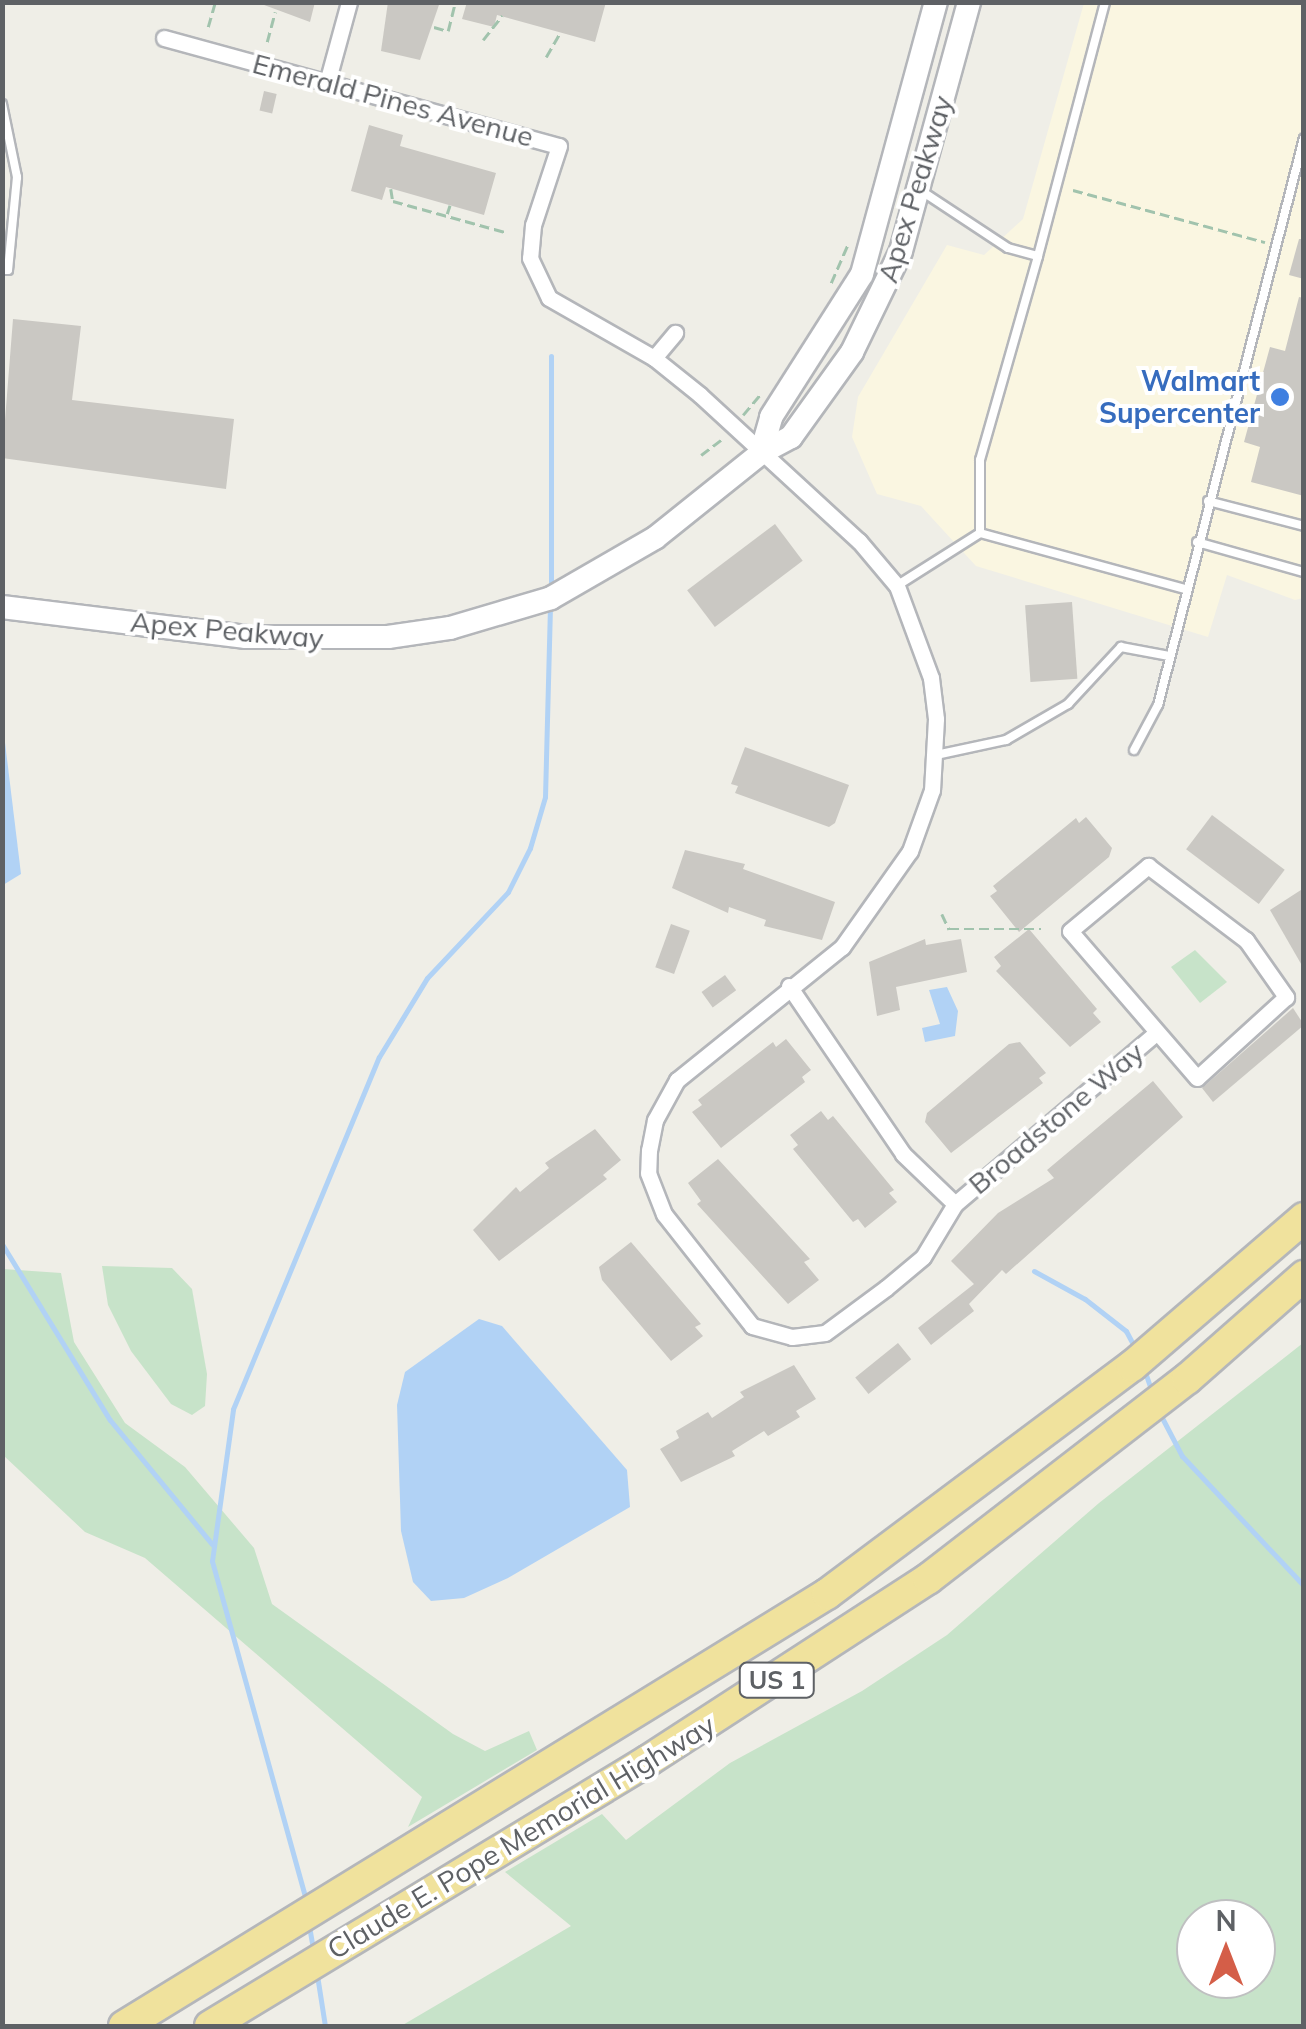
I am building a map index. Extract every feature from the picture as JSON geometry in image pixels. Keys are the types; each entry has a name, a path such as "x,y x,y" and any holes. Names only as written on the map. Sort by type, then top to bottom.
{"highway":[{"name":"US 1","path":"124,2026 617,1728 918,1529 1132,1366 1304,1218"},
{"name":"Claude E. Pope Memorial Highway","path":"210,2026 649,1760 928,1578 1187,1379 1304,1276"}],"main road":[{"name":"Apex Peakway","path":"761,453 771,417 862,274 936,2"},
{"name":"Apex Peakway","path":"2,606 264,638 388,637 450,628 551,598 591,577 694,510 761,453 792,437 852,352 887,283 920,190 969,2"},
{"path":"902,130 909,178 920,190"}],"street":[{"path":"328,79 349,2"},
{"name":"Emerald Pines Avenue","path":"164,38 328,79 559,146 533,225 530,258 538,282 564,312 654,358 761,453"},
{"path":"654,358 676,333"},
{"name":"Broadstone Way","path":"761,453 859,541 897,586 931,678 936,754 924,815 884,892 842,947 677,1080 655,1120 648,1173 656,1198 715,1282 752,1326 792,1337 825,1333 923,1257 955,1204 1156,1033"},
{"name":"Broadstone Way","path":"1148,866 1246,940 1286,997 1197,1078 1156,1033 1070,931 1148,866"},
{"name":"Broadstone Way","path":"789,986 903,1154 955,1204"}],"lane":[{"path":"980,532 980,460 1105,2"},
{"path":"2,104 17,176 2,270"},
{"path":"1134,750 1158,705 1304,138"},
{"path":"920,190 1008,248 1038,256"},
{"path":"1208,501 1304,526"},
{"path":"897,586 980,532 1185,589"},
{"path":"1197,542 1304,572"},
{"path":"936,754 1006,740 1068,704 1121,647 1169,656"}],"path":[{"path":"208,27 215,2"},
{"path":"434,26 448,31 456,2"},
{"path":"266,42 275,12"},
{"path":"483,40 502,16"},
{"path":"546,57 560,32"},
{"path":"392,188 392,201 508,233"},
{"path":"1073,190 1267,242"},
{"path":"446,216 450,205"},
{"path":"824,300 851,236"},
{"path":"750,405 768,386"},
{"path":"701,455 716,446"},
{"path":"942,914 950,928 1040,928"}],"shaded area":[{"path":"1084,3 1303,3 1303,598 1295,600 1227,575 1208,637 976,566 921,506 877,494 852,437 858,397 947,245 984,255 1023,219"}],"green space":[{"path":"1195,950 1227,982 1200,1003 1171,967"},
{"path":"102,1266 172,1268 192,1289 207,1374 205,1406 192,1415 171,1404 131,1351 108,1305"},
{"path":"3,1269 61,1273 74,1342 125,1423 185,1467 254,1548 272,1604 453,1734 485,1751 529,1731 537,1750 408,1827 422,1797 145,1558 85,1532 3,1455"},
{"path":"1303,1343 1303,2026 401,2026 571,1926 505,1872 602,1814 626,1840 730,1763 862,1691 947,1635 1099,1503"}],"water":[{"path":"3,726 21,874 2,885"},
{"path":"947,987 958,1011 955,1036 925,1042 922,1028 940,1024 929,990"},
{"path":"479,1319 502,1326 627,1470 630,1507 508,1578 464,1598 431,1601 413,1582 401,1531 397,1405 405,1372"}],"building":[{"path":"256,2 315,2 310,22"},
{"path":"388,2 440,2 420,60 381,51"},
{"path":"467,2 606,2 595,42 497,15 494,27 462,19"},
{"path":"264,91 277,94 272,113 260,110"},
{"path":"369,125 403,135 400,146 496,173 484,215 386,187 382,200 351,191"},
{"path":"1299,239 1304,239 1304,279 1289,275"},
{"name":"Walmart Supercenter","path":"1299,297 1304,298 1304,496 1251,482 1260,447 1244,442 1270,347 1285,351"},
{"path":"13,319 81,326 72,400 234,419 226,489 2,458"},
{"path":"775,524 803,561 715,627 687,590"},
{"path":"1072,602 1077,679 1030,682 1025,605"},
{"path":"745,747 849,785 835,823 829,827 735,793 738,786 731,784"},
{"path":"1212,815 1285,870 1259,904 1186,849"},
{"path":"1086,817 1112,848 1109,857 1019,932 990,896 997,891 993,886 1076,818 1079,823"},
{"path":"685,850 745,864 743,869 835,902 822,940 764,926 766,920 729,907 728,913 672,888"},
{"path":"1304,888 1304,969 1270,910"},
{"path":"671,924 690,931 674,974 655,967"},
{"path":"1029,929 1097,1009 1093,1013 1101,1022 1070,1047 996,971 1001,966 994,957"},
{"path":"925,939 926,945 961,939 967,972 896,987 900,1010 877,1016 869,962"},
{"path":"725,975 736,990 713,1007 702,992"},
{"path":"1293,1008 1304,1025 1213,1102 1202,1088"},
{"path":"786,1039 811,1070 802,1077 805,1082 721,1148 692,1112 702,1105 698,1100 773,1042 776,1047"},
{"path":"1020,1042 1046,1073 1039,1078 1043,1083 951,1153 925,1122 927,1113 1009,1044"},
{"path":"1153,1081 1183,1117 1006,1274 1002,1270 969,1304 974,1311 931,1345 918,1328 974,1284 951,1261 998,1213 1054,1178 1047,1170"},
{"path":"821,1111 828,1120 833,1116 894,1190 889,1193 897,1202 865,1228 858,1219 853,1222 793,1149 798,1145 790,1135"},
{"path":"595,1129 621,1160 603,1175 607,1179 499,1261 473,1230 516,1187 520,1192 549,1168 545,1163"},
{"path":"718,1159 810,1259 804,1262 819,1280 788,1304 697,1204 701,1201 688,1183"},
{"path":"631,1242 701,1324 695,1327 703,1336 671,1361 602,1280 599,1267"},
{"path":"898,1343 911,1359 868,1394 855,1378"},
{"path":"794,1365 816,1399 796,1411 800,1417 768,1436 764,1431 732,1451 735,1456 681,1482 660,1449 679,1438 676,1431 708,1412 712,1418 744,1397 740,1392"}],"waterway":[{"path":"551,356 551,588"},
{"path":"306,1900 212,1561 233,1409 379,1057 427,978 508,892 530,848 545,797 550,604"},
{"path":"2,1244 110,1420 212,1544"},
{"path":"1034,1271 1085,1299 1126,1331 1136,1350"},
{"path":"1144,1369 1152,1392"},
{"path":"1159,1412 1182,1456 1304,1586"},
{"path":"309,1926 313,1949"},
{"path":"317,1975 325,2026"}],"place":[{"name":"Walmart Supercenter","path":"1280,397"}]}
